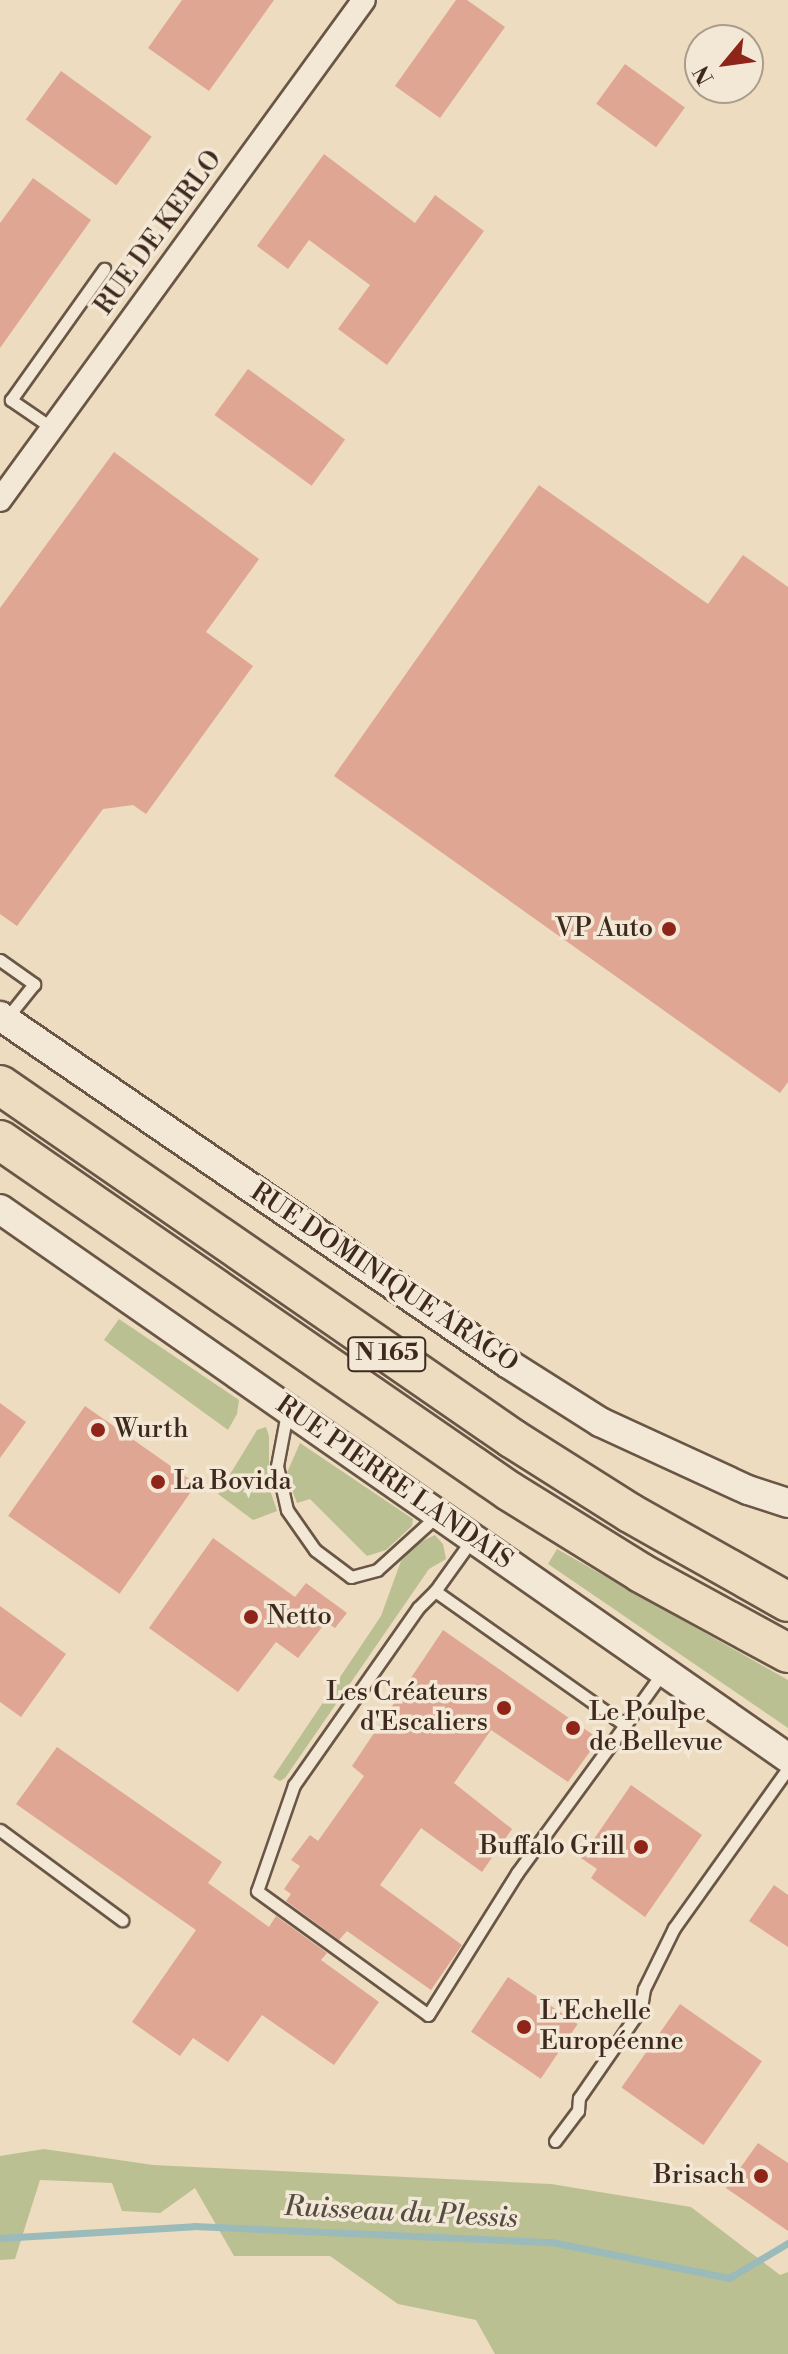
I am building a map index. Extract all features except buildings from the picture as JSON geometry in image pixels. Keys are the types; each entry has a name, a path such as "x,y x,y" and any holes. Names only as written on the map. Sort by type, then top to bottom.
{"highway":[{"name":"N 165","path":"0,1085 513,1439 630,1513 788,1602"},
{"name":"N 165","path":"0,1140 509,1491 641,1573 788,1653"}],"street":[{"name":"RUE DE KERLO","path":"0,500 364,0"},
{"name":"RUE DOMINIQUE ARAGO","path":"3,1018 507,1363 600,1422 748,1490 788,1503"},
{"name":"RUE PIERRE LANDAIS","path":"0,1209 665,1669 788,1758"}],"lane":[{"path":"52,428 11,400 104,269"},
{"path":"0,960 34,984 3,1018"},
{"path":"287,1409 277,1466 287,1510 315,1550 351,1577 377,1570 439,1514"},
{"path":"473,1538 435,1591 418,1608 294,1785 257,1891 428,2015 517,1873 665,1669"},
{"path":"435,1591 625,1725"},
{"path":"555,2141 578,2111 579,2098 641,2008 644,1989 674,1928 788,1768"},
{"path":"0,1830 122,1920"}],"green space":[{"path":"119,1319 239,1400 237,1414 228,1430 104,1340"},
{"path":"266,1427 269,1436 269,1487 277,1511 253,1520 218,1494 257,1430"},
{"path":"300,1443 413,1519 412,1526 386,1550 367,1556 310,1499 297,1503 286,1475"},
{"path":"435,1535 443,1544 446,1559 429,1569 285,1778 280,1781 273,1777 381,1616 401,1561 416,1544"},
{"path":"557,1549 788,1680 788,1728 548,1564"},
{"path":"44,2149 153,2165 551,2184 691,2207 780,2275 788,2272 788,2354 495,2354 476,2320 398,2304 330,2256 234,2256 195,2188 160,2213 122,2211 112,2183 40,2180 15,2259 0,2260 0,2156"}],"waterway":[{"name":"Ruisseau du Plessis","path":"0,2238 194,2226 551,2242 729,2278 788,2243"}],"place":[{"name":"VP Auto","path":"669,929"},
{"name":"Wurth","path":"98,1430"},
{"name":"La Bovida","path":"158,1482"},
{"name":"Netto","path":"251,1617"},
{"name":"Les Créateurs d'Escaliers","path":"504,1708"},
{"name":"Le Poulpe de Bellevue","path":"573,1728"},
{"name":"Buffalo Grill","path":"641,1847"},
{"name":"L'Echelle Européenne","path":"524,2027"},
{"name":"Brisach","path":"761,2176"}]}
